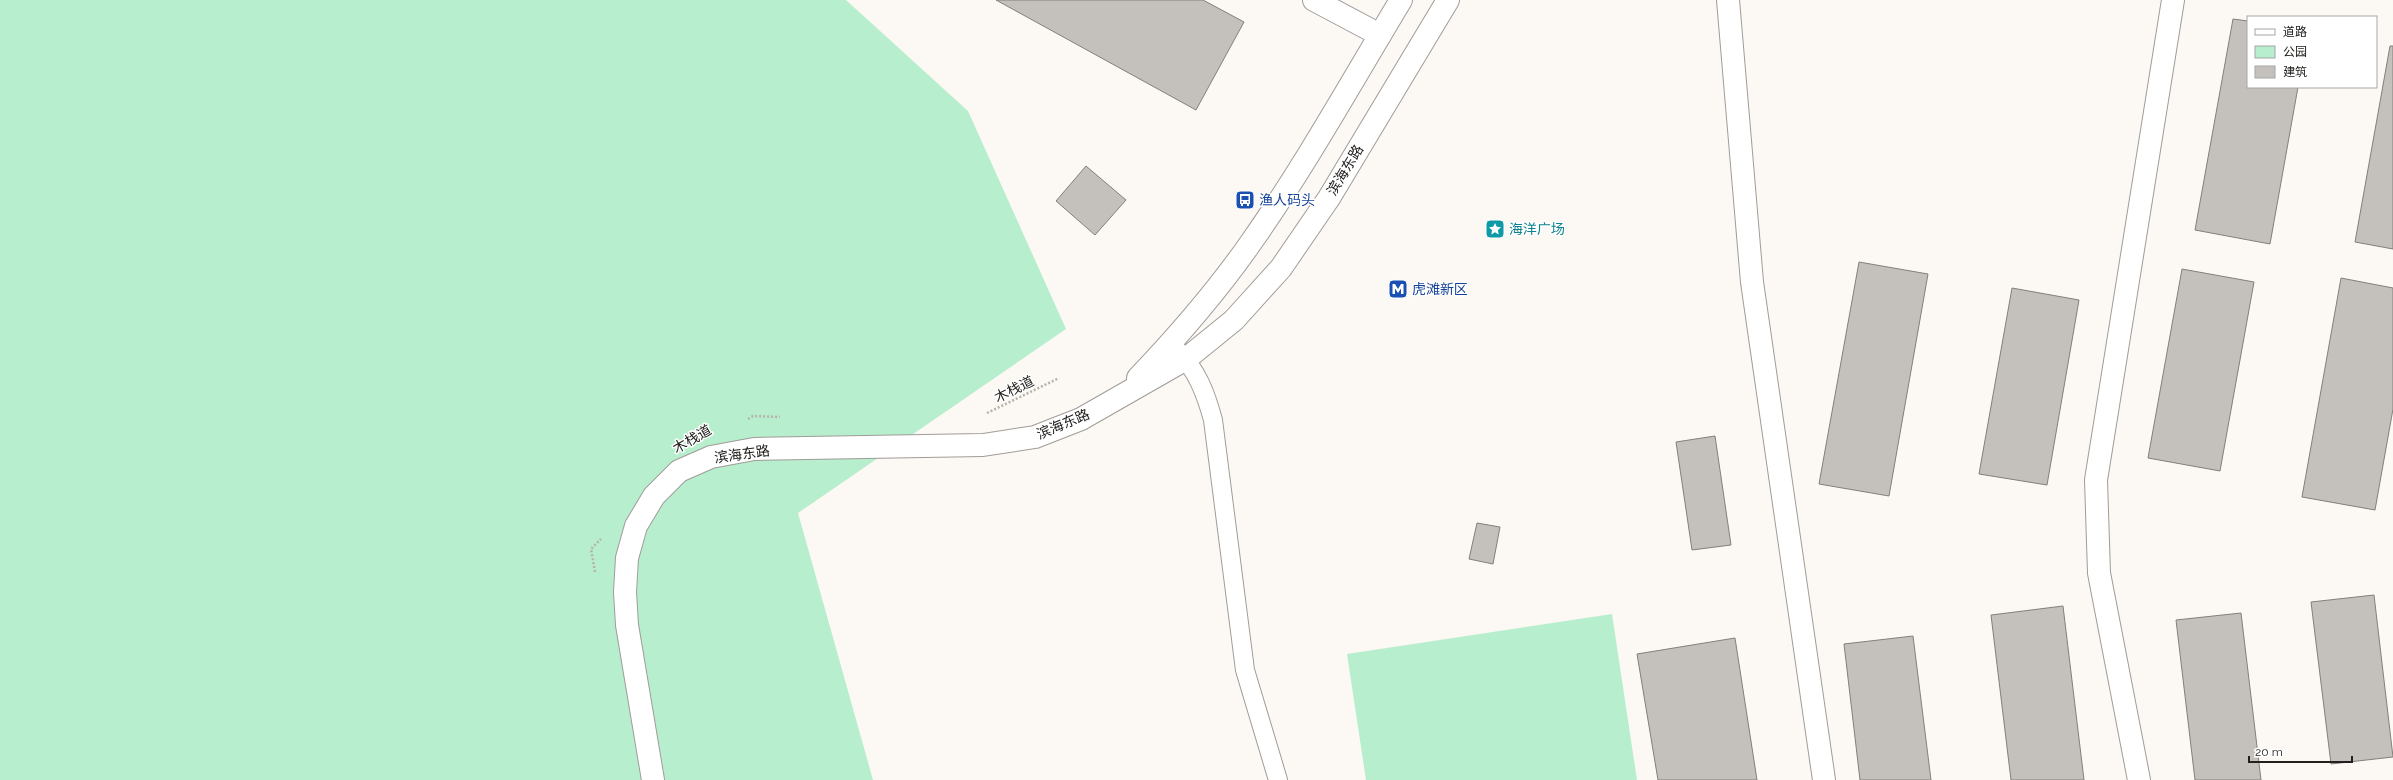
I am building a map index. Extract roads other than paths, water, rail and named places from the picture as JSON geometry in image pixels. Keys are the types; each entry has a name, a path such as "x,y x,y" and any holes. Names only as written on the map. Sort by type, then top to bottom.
{"main road":[{"path":"1314,0 1380,34"},
{"name":"滨海东路","path":"1125,392 1170,344 1251,242 1294,177 1401,0"},
{"name":"滨海东路","path":"653,780 628,625 625,592 627,558 636,526 654,496 679,471 711,457 754,449 983,445 1035,437 1081,419 1125,392 1186,359 1234,320 1281,268 1329,198 1448,0"},
{"path":"1728,0 1752,282 1824,780"},
{"path":"2139,780 2099,573 2096,480 2173,0"}],"lane":[{"path":"1170,344 1186,359 1207,396 1213,420 1245,670 1278,780"}],"place":[{"name":"渔人码头","path":"1245,200"},
{"name":"海洋广场","path":"1495,229"},
{"name":"虎滩新区","path":"1398,289"}]}
